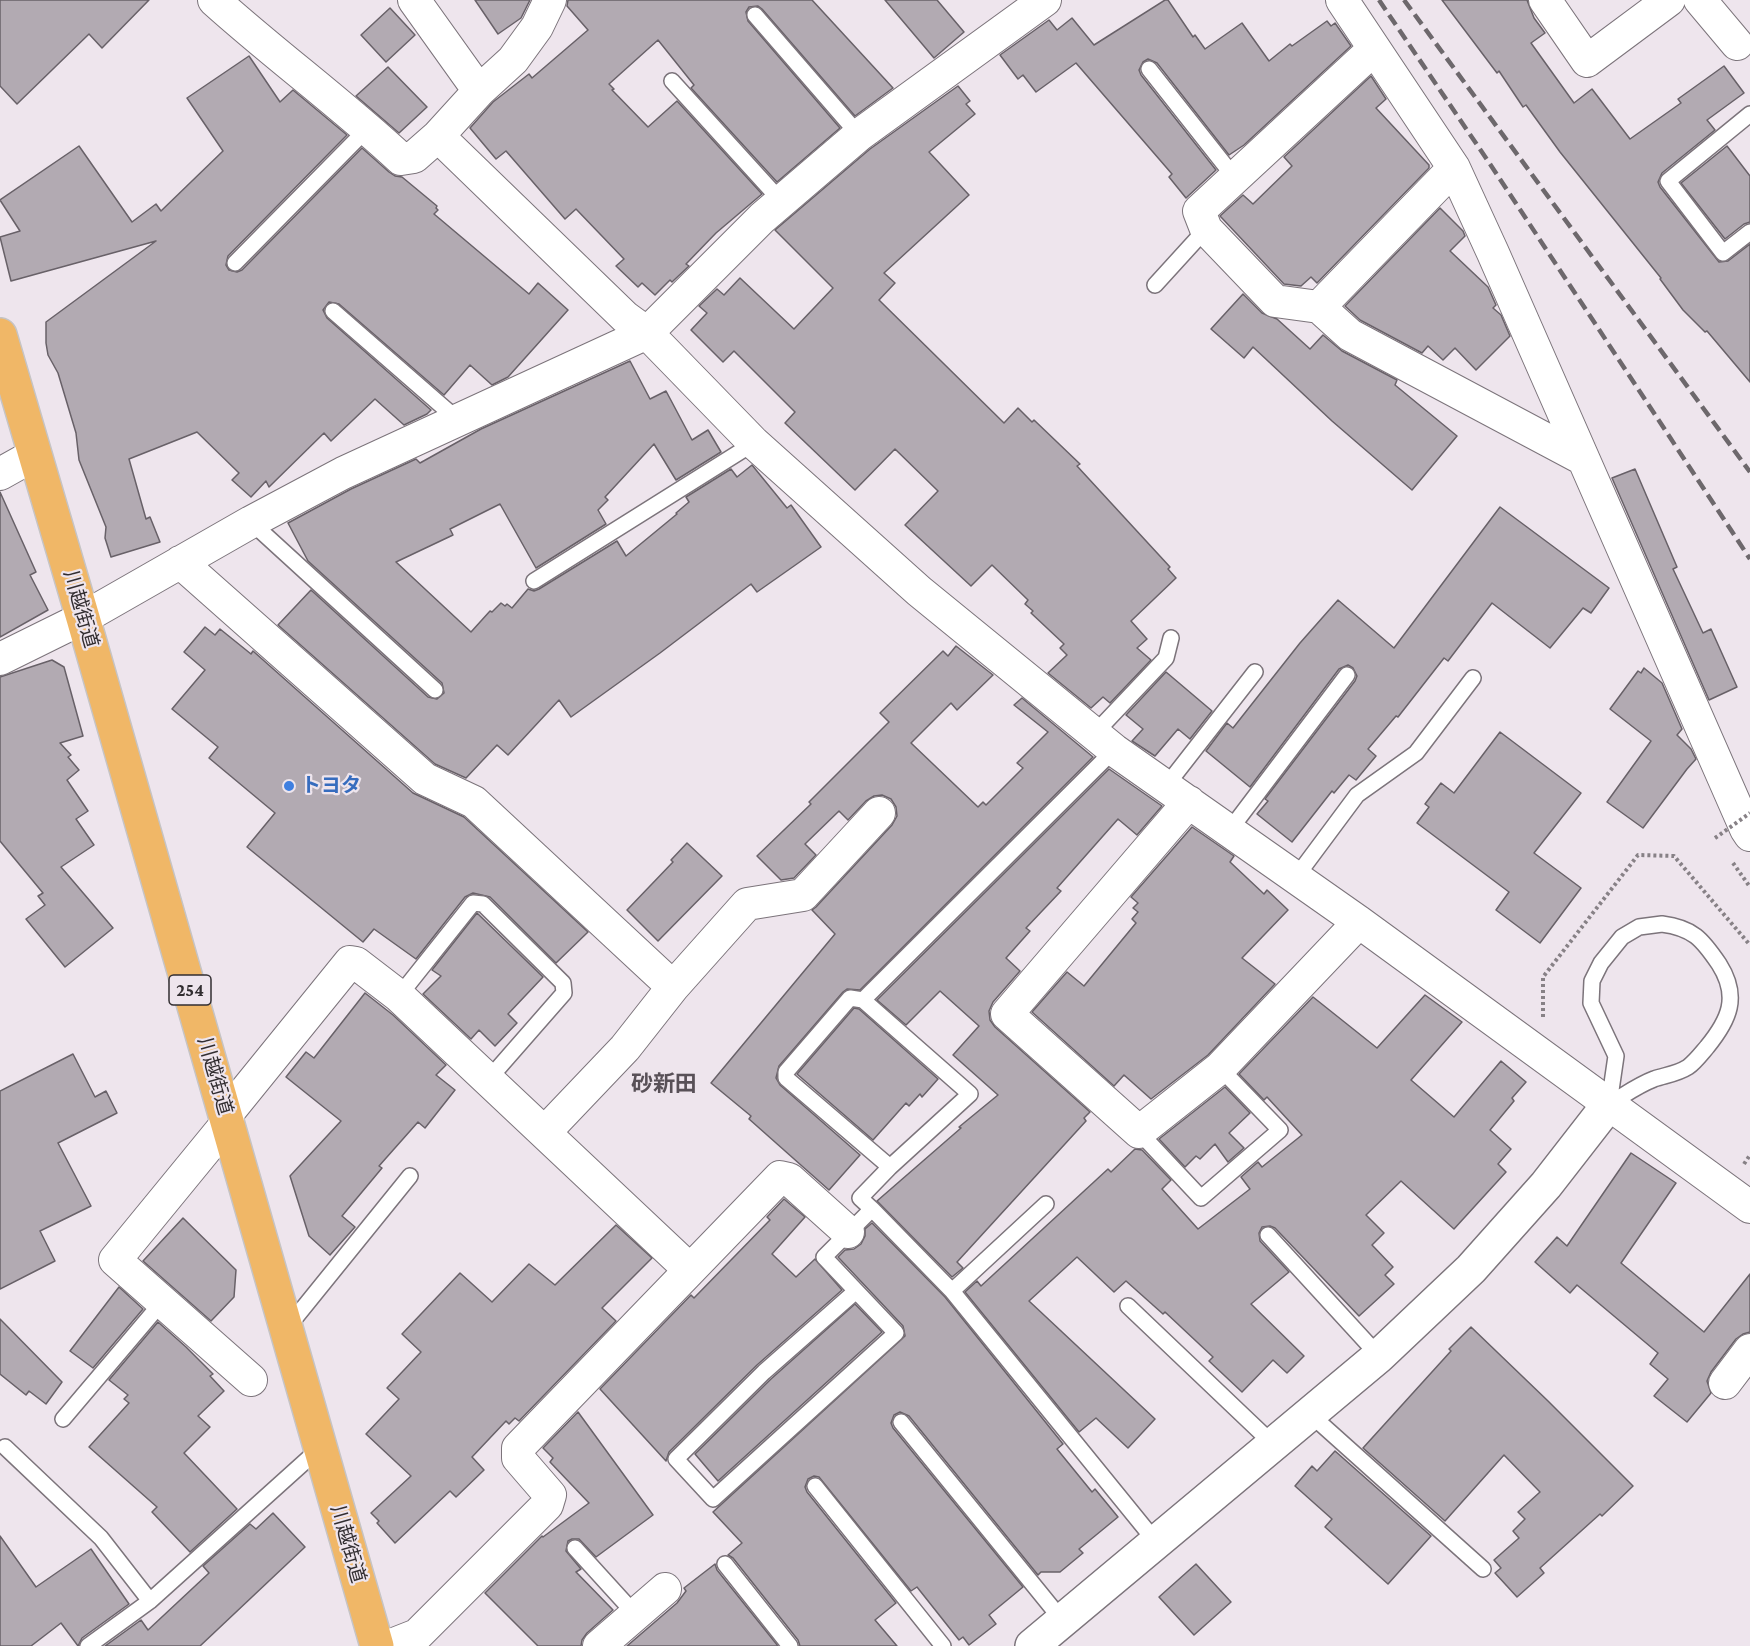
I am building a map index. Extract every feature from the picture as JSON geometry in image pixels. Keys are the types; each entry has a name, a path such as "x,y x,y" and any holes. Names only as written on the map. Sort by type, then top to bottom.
{"highway":[{"name":"川越街道","path":"0,335 377,1646"}],"street":[{"path":"214,0 368,128 401,159 414,157 438,136 479,91 513,60 537,27 550,0"},
{"path":"414,0 479,91"},
{"path":"0,659 83,618 251,522 343,473 647,333 762,218 859,135 1045,0"},
{"path":"1342,0 1454,168 1750,835"},
{"path":"1545,0 1587,61 1669,0"},
{"path":"1700,0 1746,47"},
{"path":"1374,49 1199,211 1206,229 1275,301 1319,307 1350,335 1583,459"},
{"path":"438,136 626,317 647,333 754,442 919,591 1104,741 1359,921 1750,1207"},
{"path":"1319,307 1454,168"},
{"path":"0,474 34,455"},
{"path":"180,562 425,779 474,802 673,987"},
{"path":"1178,794 1006,1014 1139,1132 1220,1068 1359,921"},
{"path":"545,1132 625,1048 673,987 747,904 803,895 879,813"},
{"path":"251,1380 116,1260 350,962 356,963 399,996 690,1270"},
{"path":"1032,1646 1379,1356 1471,1269 1546,1185 1609,1104"},
{"path":"389,1646 417,1635 547,1505 550,1495 518,1458 518,1448 780,1177 789,1179 848,1232"},
{"path":"1725,1383 1750,1350"},
{"path":"599,1646 665,1589"}],"lane":[{"path":"755,15 859,135"},
{"path":"1149,69 1235,178"},
{"path":"672,81 781,201"},
{"path":"1750,114 1668,181 1723,253 1750,232"},
{"path":"235,263 368,128"},
{"path":"1155,285 1206,229"},
{"path":"333,311 458,420"},
{"path":"534,581 754,442"},
{"path":"251,522 435,690"},
{"path":"863,1000 1104,741 1166,658 1171,638"},
{"path":"1178,794 1255,672"},
{"path":"1229,831 1347,675"},
{"path":"1296,877 1357,795 1416,753 1473,678"},
{"path":"399,996 473,903 483,904 563,982 564,993 487,1081"},
{"path":"1662,924 1681,926 1701,940 1720,966 1730,990 1730,1010 1723,1027 1690,1066 1672,1075 1653,1079 1609,1104 1616,1056 1590,1003 1592,981 1600,963 1622,937 1639,927 1662,924"},
{"path":"890,1167 786,1078 786,1072 850,998 863,1000 970,1094 890,1167 860,1198 952,1291 1156,1542"},
{"path":"1139,1132 1201,1198 1280,1130 1220,1068"},
{"path":"287,1328 410,1176"},
{"path":"952,1291 1046,1204"},
{"path":"856,1291 764,1372 676,1459 713,1499 896,1333 824,1257 872,1209"},
{"path":"1268,1235 1379,1356"},
{"path":"63,1419 163,1301"},
{"path":"1128,1306 1274,1445"},
{"path":"1310,1414 1482,1569"},
{"path":"901,1422 1062,1620"},
{"path":"5,1447 101,1538 150,1601"},
{"path":"88,1646 150,1601 320,1448"},
{"path":"815,1486 943,1646"},
{"path":"575,1548 635,1614"},
{"path":"725,1564 790,1646"}],"path":[{"path":"1715,838 1750,813"}],"building":[{"path":"0,0 149,0 102,48 89,34 17,104 0,86"},
{"path":"475,0 530,0 521,18 498,34"},
{"path":"568,0 812,0 893,88 855,116 762,9 758,6 749,7 746,12 748,21 840,128 777,182 691,88 694,85 658,40 609,84 614,89 612,90 648,127 677,101 762,194 716,233 686,264 689,266 655,295 642,283 638,287 616,266 624,259 576,209 565,219 506,151 496,159 470,128 493,102 529,74 532,78 588,30 567,6"},
{"path":"885,0 937,0 964,32 934,58"},
{"path":"1168,0 1193,37 1195,35 1205,49 1242,23 1269,61 1290,44 1292,46 1327,21 1331,26 1335,23 1351,46 1244,145 1229,155 1157,63 1148,59 1143,62 1139,70 1141,75 1216,170 1186,198 1169,177 1172,174 1076,63 1036,92 1023,75 1018,79 1000,55 1049,20 1057,30 1072,18 1094,45"},
{"path":"1442,0 1527,0 1534,18 1545,33 1531,43 1574,103 1592,89 1630,139 1681,103 1678,99 1724,66 1744,93 1707,120 1715,130 1662,173 1658,182 1719,262 1728,261 1750,244 1750,382 1707,331 1705,332 1683,310 1661,278 1560,152 1526,105 1523,107 1499,71 1497,73"},
{"path":"390,8 415,35 386,62 361,35"},
{"path":"249,56 280,102 293,90 347,135 228,256 226,265 229,270 237,272 242,270 362,148 389,172 402,177 437,206 438,210 434,214 529,294 538,283 568,310 508,377 492,385 470,365 444,395 339,304 329,302 323,310 327,318 431,410 404,425 375,399 331,441 324,433 269,487 266,481 251,497 232,480 239,473 197,432 129,459 146,519 150,517 160,542 111,557 105,538 106,527 79,460 76,433 58,373 48,355 46,322 156,241 11,281 0,237 20,231 0,200 79,146 132,222 156,204 161,211 223,151 187,98"},
{"path":"388,67 427,107 399,133 356,96"},
{"path":"1371,76 1386,99 1376,108 1429,165 1429,168 1317,283 1311,277 1301,286 1284,284 1220,216 1243,195 1253,204 1292,166 1284,157"},
{"path":"958,86 970,101 966,104 975,114 929,152 969,195 884,273 895,283 879,300 1004,423 1018,408 1032,422 1034,420 1080,464 1077,466 1170,567 1168,569 1176,578 1131,621 1147,639 1137,648 1151,660 1110,703 1103,697 1091,708 1048,673 1067,655 1060,648 1064,644 1031,613 1033,611 1025,604 1028,600 992,565 971,586 905,525 938,491 895,449 855,490 785,423 795,412 734,351 723,362 691,330 707,313 699,306 717,289 724,295 740,278 794,329 833,288 775,230 870,149"},
{"path":"1727,146 1750,176 1750,222 1725,239 1681,183"},
{"path":"1440,208 1463,231 1465,236 1450,251 1488,287 1496,305 1493,308 1501,315 1510,336 1476,370 1455,348 1443,360 1428,346 1422,353 1360,320 1345,306"},
{"path":"1243,294 1262,313 1277,319 1310,349 1323,335 1342,351 1397,380 1395,385 1457,436 1412,490 1332,421 1253,347 1244,358 1211,329"},
{"path":"630,361 650,399 666,391 692,440 708,430 721,452 676,480 654,444 605,497 608,500 598,510 606,524 536,568 500,504 450,529 453,535 396,562 471,632 490,611 492,612 501,603 512,608 528,589 534,591 539,589 617,541 626,556 677,514 689,502 686,497 731,469 737,477 752,465 787,508 791,505 821,547 757,592 751,584 571,717 559,700 508,755 497,745 466,778 435,764 278,625 311,590 428,697 437,699 444,693 442,683 308,561 288,523 351,489 416,459 420,463 481,429"},
{"path":"1635,469 1677,567 1673,569 1703,633 1711,629 1737,687 1709,700 1612,478"},
{"path":"0,492 36,572 30,575 48,610 0,637"},
{"path":"1500,507 1609,588 1591,613 1583,608 1550,648 1492,603 1448,661 1444,658 1398,717 1396,716 1368,749 1376,756 1356,780 1349,775 1334,793 1332,791 1292,842 1257,814 1268,801 1265,799 1355,681 1357,676 1353,668 1348,665 1339,669 1250,787 1206,751 1227,723 1233,728 1300,643 1338,600 1394,648"},
{"path":"205,627 215,635 220,629 251,654 253,651 413,793 464,817 588,932 556,963 490,897 473,893 465,897 416,959 374,929 363,942 247,847 275,813 209,758 218,747 172,709 205,670 184,652"},
{"path":"956,646 993,675 957,710 951,703 911,743 978,807 983,802 986,805 1023,768 1017,763 1048,732 1014,705 1022,698 1093,757 860,990 847,989 843,992 779,1066 776,1078 780,1085 860,1155 829,1190 749,1119 751,1116 711,1083 835,934 812,910 892,825 897,816 896,807 891,799 882,795 874,796 866,801 848,820 839,811 805,844 816,855 794,878 781,880 757,856 811,804 809,802 889,722 880,713 943,651 948,656"},
{"path":"52,660 64,667 83,736 60,743 71,755 68,757 79,770 67,780 88,811 76,819 94,845 61,867 113,928 65,967 26,919 45,905 38,896 43,893 0,841 0,677"},
{"path":"1644,668 1662,683 1682,729 1677,735 1691,749 1696,759 1643,828 1607,802 1651,741 1610,709 1638,671 1641,673"},
{"path":"1166,672 1212,711 1190,739 1178,729 1155,756 1132,741 1143,729 1126,715"},
{"path":"1500,732 1581,793 1534,853 1581,888 1540,943 1496,910 1509,892 1417,823 1429,807 1425,804 1441,783 1454,793"},
{"path":"1109,769 1162,806 1137,835 1118,819 1057,888 1061,891 1026,928 1030,931 1006,958 1020,971 993,1002 989,1011 990,1020 995,1027 1090,1112 1084,1118 1086,1121 957,1262 963,1268 952,1277 877,1201 998,1095 953,1055 979,1026 940,991 906,1025 877,1000"},
{"path":"1192,827 1234,856 1230,862 1264,894 1267,890 1288,910 1242,958 1275,984 1208,1055 1151,1099 1124,1075 1114,1086 1032,1012 1067,972 1084,986 1136,923 1132,919 1138,912 1133,908 1138,903 1131,897"},
{"path":"687,843 722,876 658,941 627,910 673,862 671,860"},
{"path":"477,913 543,977 508,1014 517,1023 495,1046 479,1030 471,1039 423,994 441,976 432,970"},
{"path":"365,993 393,1015 446,1065 436,1075 455,1090 425,1128 418,1122 379,1166 382,1168 342,1216 355,1227 330,1255 309,1236 290,1176 341,1121 286,1077 306,1052 314,1058"},
{"path":"1425,995 1462,1022 1411,1080 1454,1117 1501,1061 1526,1082 1490,1130 1511,1149 1498,1164 1506,1172 1454,1229 1401,1181 1366,1215 1384,1233 1372,1245 1393,1267 1385,1275 1394,1284 1359,1316 1275,1228 1262,1227 1259,1233 1260,1241 1289,1272 1251,1304 1304,1356 1287,1373 1273,1360 1242,1392 1209,1361 1213,1357 1165,1312 1163,1314 1126,1281 1114,1292 1077,1257 1029,1301 1155,1419 1128,1448 1096,1418 1079,1432 965,1292 977,1281 981,1286 1108,1169 1111,1172 1135,1149 1142,1150 1171,1180 1162,1189 1198,1229 1250,1189 1241,1177 1258,1162 1262,1167 1302,1135 1267,1097 1264,1100 1239,1074 1313,997 1377,1048"},
{"path":"854,1008 859,1009 938,1079 922,1097 920,1094 909,1106 906,1103 873,1140 797,1074"},
{"path":"73,1054 95,1097 106,1091 117,1113 58,1143 91,1206 40,1231 55,1261 0,1289 0,1091"},
{"path":"1225,1087 1250,1113 1229,1133 1244,1148 1228,1162 1215,1144 1200,1159 1196,1156 1185,1167 1159,1139"},
{"path":"1631,1153 1676,1183 1621,1263 1704,1332 1750,1274 1750,1332 1736,1339 1711,1372 1707,1381 1711,1393 1687,1422 1654,1396 1668,1379 1650,1364 1658,1353 1577,1285 1570,1293 1535,1262 1557,1237 1567,1246"},
{"path":"784,1199 805,1217 772,1254 796,1277 815,1259 842,1290 757,1365 669,1452 666,1461 600,1389 691,1295 694,1298 770,1220 767,1217"},
{"path":"183,1218 236,1270 234,1297 211,1321 143,1261"},
{"path":"872,1223 945,1297 1063,1444 1057,1449 1092,1492 1095,1489 1118,1517 1079,1549 1083,1553 1060,1572 1041,1572 1038,1575 909,1416 900,1412 894,1415 891,1423 893,1428 1023,1587 989,1615 996,1624 969,1645 963,1637 959,1640 917,1587 911,1591 819,1477 814,1476 808,1479 805,1487 807,1492 896,1603 875,1620 897,1646 800,1646 798,1640 733,1558 728,1555 742,1543 713,1512 905,1336 903,1326 838,1257 845,1250 854,1249 861,1244 865,1236 865,1229"},
{"path":"616,1225 652,1258 602,1308 616,1321 519,1421 515,1418 509,1424 506,1421 472,1457 484,1470 456,1497 450,1491 395,1543 371,1513 411,1476 366,1434 399,1399 387,1388 421,1352 402,1334 460,1273 492,1302 529,1264 555,1285"},
{"path":"119,1287 143,1309 93,1368 70,1351"},
{"path":"855,1304 882,1332 718,1481 695,1454 771,1379"},
{"path":"0,1319 62,1382 46,1404 29,1391 26,1395 0,1374"},
{"path":"158,1322 213,1374 210,1376 224,1391 198,1416 210,1427 184,1453 237,1509 190,1552 152,1512 157,1507 89,1447 129,1403 124,1399 128,1395 109,1380"},
{"path":"1471,1327 1633,1486 1602,1516 1600,1514 1540,1568 1544,1573 1517,1597 1495,1573 1501,1568 1494,1560 1519,1538 1513,1531 1525,1519 1518,1512 1540,1492 1504,1455 1445,1521 1363,1448"},
{"path":"578,1412 653,1515 596,1557 579,1539 568,1541 566,1551 581,1569 576,1572 613,1610 587,1633 581,1646 538,1646 485,1593 542,1536 589,1503 550,1462 553,1458 543,1448"},
{"path":"1335,1451 1431,1536 1388,1584 1325,1527 1332,1519 1295,1486 1312,1466 1317,1471"},
{"path":"273,1513 305,1547 200,1646 105,1646 141,1620 148,1630 209,1573 203,1566 250,1524 256,1529"},
{"path":"0,1536 36,1587 91,1549 129,1604 82,1638 78,1646 61,1623 31,1646 0,1646"},
{"path":"715,1564 717,1570 778,1646 627,1646 677,1603 686,1591 684,1588"},
{"path":"1196,1564 1231,1602 1194,1635 1159,1597"}],"railway":[{"path":"1379,0 1750,559"},
{"path":"1404,0 1750,472"}],"place":[{"name":"トヨタ","path":"289,786"}],"district":[{"name":"砂新田","path":"664,1084"}]}
